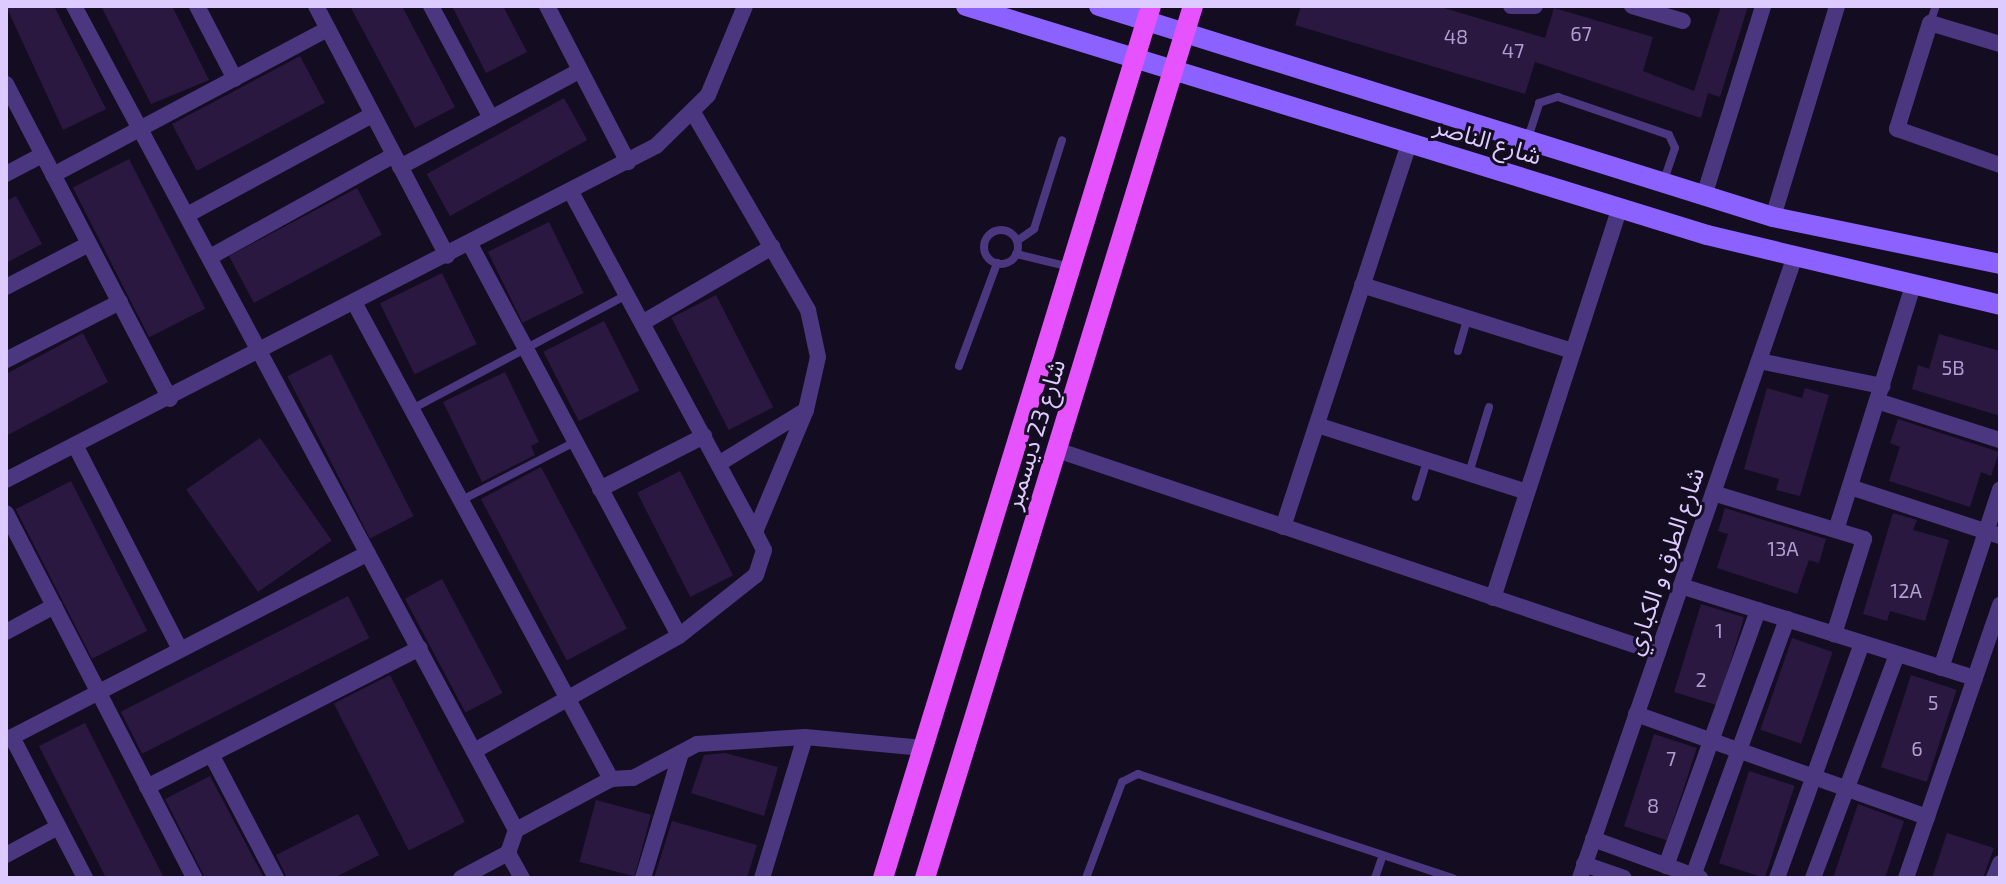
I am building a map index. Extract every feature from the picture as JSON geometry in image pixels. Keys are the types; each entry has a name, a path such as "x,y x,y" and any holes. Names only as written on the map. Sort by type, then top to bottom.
{"main road":[{"name":"شارع 23 ديسمبر","path":"925,878 1193,6"},
{"name":"شارع 23 ديسمبر","path":"883,878 1148,13"}],"street":[{"path":"74,6 516,830"},
{"path":"197,6 235,79"},
{"path":"316,6 447,256"},
{"path":"431,6 491,118"},
{"path":"547,6 628,162"},
{"path":"6,480 260,353 628,162 694,114 721,70 745,6"},
{"name":"شارع الناصر","path":"966,6 1794,259 2000,305"},
{"name":"شارع الناصر","path":"1099,6 1148,13 1185,33 1773,217 2000,264"},
{"path":"1511,6 1535,6"},
{"path":"1632,6 1683,21"},
{"path":"1704,196 1763,6"},
{"path":"1773,217 1837,6"},
{"path":"2000,44 1930,23 1898,131 2000,165"},
{"path":"53,175 328,29"},
{"path":"210,257 579,71"},
{"path":"6,84 170,399"},
{"path":"694,114 772,247 817,341 806,410 755,532"},
{"path":"187,215 372,115"},
{"path":"1283,527 1409,143"},
{"path":"6,174 42,155"},
{"path":"474,751 679,636 756,575 764,550 720,463 571,192"},
{"path":"1493,598 1620,208"},
{"path":"6,287 89,244"},
{"path":"470,244 679,636"},
{"path":"642,323 772,247"},
{"name":"شارع الطرق و الكباري","path":"1582,871 1794,259"},
{"path":"1362,285 1573,351"},
{"path":"1836,530 1913,286"},
{"path":"6,360 120,302"},
{"path":"355,304 611,779"},
{"path":"1759,361 1880,393 2000,440"},
{"path":"720,463 806,410"},
{"path":"1317,425 1527,492"},
{"path":"600,489 704,436"},
{"path":"76,447 180,649"},
{"path":"1057,450 1658,653"},
{"path":"1850,487 1993,534"},
{"path":"1941,668 1993,534 2000,490"},
{"path":"1713,493 1836,530 1865,543 1834,634"},
{"path":"8,522 194,878"},
{"path":"85,878 9,739 97,689 368,553"},
{"path":"1681,586 1975,678"},
{"path":"1906,878 2000,605"},
{"path":"6,632 54,606"},
{"path":"1666,866 1758,610"},
{"path":"1593,839 1696,877 1787,619"},
{"path":"1777,878 1862,643"},
{"path":"147,787 420,648"},
{"path":"1813,878 1897,654"},
{"path":"1636,714 1927,817"},
{"path":"461,878 508,853 516,830 611,779 633,778 681,753 720,739 805,737 923,748"},
{"path":"762,878 805,737"},
{"path":"643,878 681,753"},
{"path":"212,756 276,878"},
{"path":"6,855 58,827"},
{"path":"508,853 522,878"},
{"path":"1994,878 2000,863"},
{"path":"1582,871 1624,878"}],"lane":[{"path":"1930,23 1936,6"},
{"path":"1527,141 1539,103 1558,97 1669,135 1675,148 1663,184"},
{"path":"1017,241 1034,229 1062,140"},
{"path":"997,263 984,246 991,233 1006,230 1017,241 1016,254"},
{"path":"959,366 997,263 1016,254 1071,268"},
{"path":"412,410 626,295"},
{"path":"1458,351 1467,318"},
{"path":"1469,473 1489,407"},
{"path":"460,501 575,442"},
{"path":"1416,497 1427,460"},
{"path":"1086,878 1132,774 1453,878"},
{"path":"1375,878 1383,855"}],"building":[{"path":"6,6 54,6 106,109 63,130"},
{"path":"101,6 172,6 209,80 151,104"},
{"path":"350,6 402,6 455,107 415,128"},
{"path":"452,6 503,6 527,52 486,73"},
{"path":"1301,6 1437,6 1545,38 1554,8 1653,37 1643,71 1694,91 1721,6 1748,6 1720,97 1708,93 1701,118 1535,62 1525,94 1295,25"},
{"path":"300,56 325,103 197,171 172,124"},
{"path":"564,98 587,140 450,216 427,174"},
{"path":"129,159 205,309 149,337 73,188"},
{"path":"357,188 382,235 254,303 229,256"},
{"path":"16,196 42,244 6,263 6,201"},
{"path":"549,222 584,293 523,323 488,252"},
{"path":"442,273 477,344 415,374 380,303"},
{"path":"716,295 773,407 729,430 671,318"},
{"path":"604,321 639,390 579,421 543,352"},
{"path":"83,333 108,382 6,436 6,374"},
{"path":"1939,334 2000,351 2000,416 1912,389 1918,365 1929,369"},
{"path":"331,354 414,516 370,538 287,376"},
{"path":"505,372 539,442 531,446 535,455 482,482 443,402"},
{"path":"1767,388 1802,398 1805,388 1829,395 1800,496 1776,490 1779,479 1744,469"},
{"path":"1898,419 1999,452 1991,476 1981,472 1970,507 1889,481 1900,447 1890,443"},
{"path":"260,438 332,540 258,592 186,490"},
{"path":"541,467 627,629 567,661 481,499"},
{"path":"680,471 733,575 690,597 637,493"},
{"path":"71,481 147,631 92,659 16,509"},
{"path":"1725,508 1826,539 1819,563 1809,560 1797,594 1717,568 1728,534 1718,531"},
{"path":"1893,513 1917,520 1913,530 1949,540 1925,621 1890,611 1887,621 1863,614"},
{"path":"442,579 503,693 465,713 405,599"},
{"path":"348,596 369,638 142,754 121,712"},
{"path":"1701,604 1744,617 1717,705 1674,692"},
{"path":"1792,638 1833,652 1801,744 1760,730"},
{"path":"390,675 465,822 409,851 334,704"},
{"path":"1911,675 1957,690 1927,782 1881,767"},
{"path":"85,723 164,878 106,878 39,746"},
{"path":"1654,734 1697,748 1667,840 1624,826"},
{"path":"725,753 778,767 764,816 691,793 704,755"},
{"path":"1749,771 1795,786 1765,878 1719,863"},
{"path":"210,776 264,878 205,878 165,799"},
{"path":"596,800 651,815 634,877 579,862"},
{"path":"1858,804 1904,821 1885,878 1833,878"},
{"path":"358,814 379,855 334,878 287,878 276,855"},
{"path":"672,821 757,845 747,878 654,878"},
{"path":"1947,833 1994,848 1983,878 1932,878"}]}
